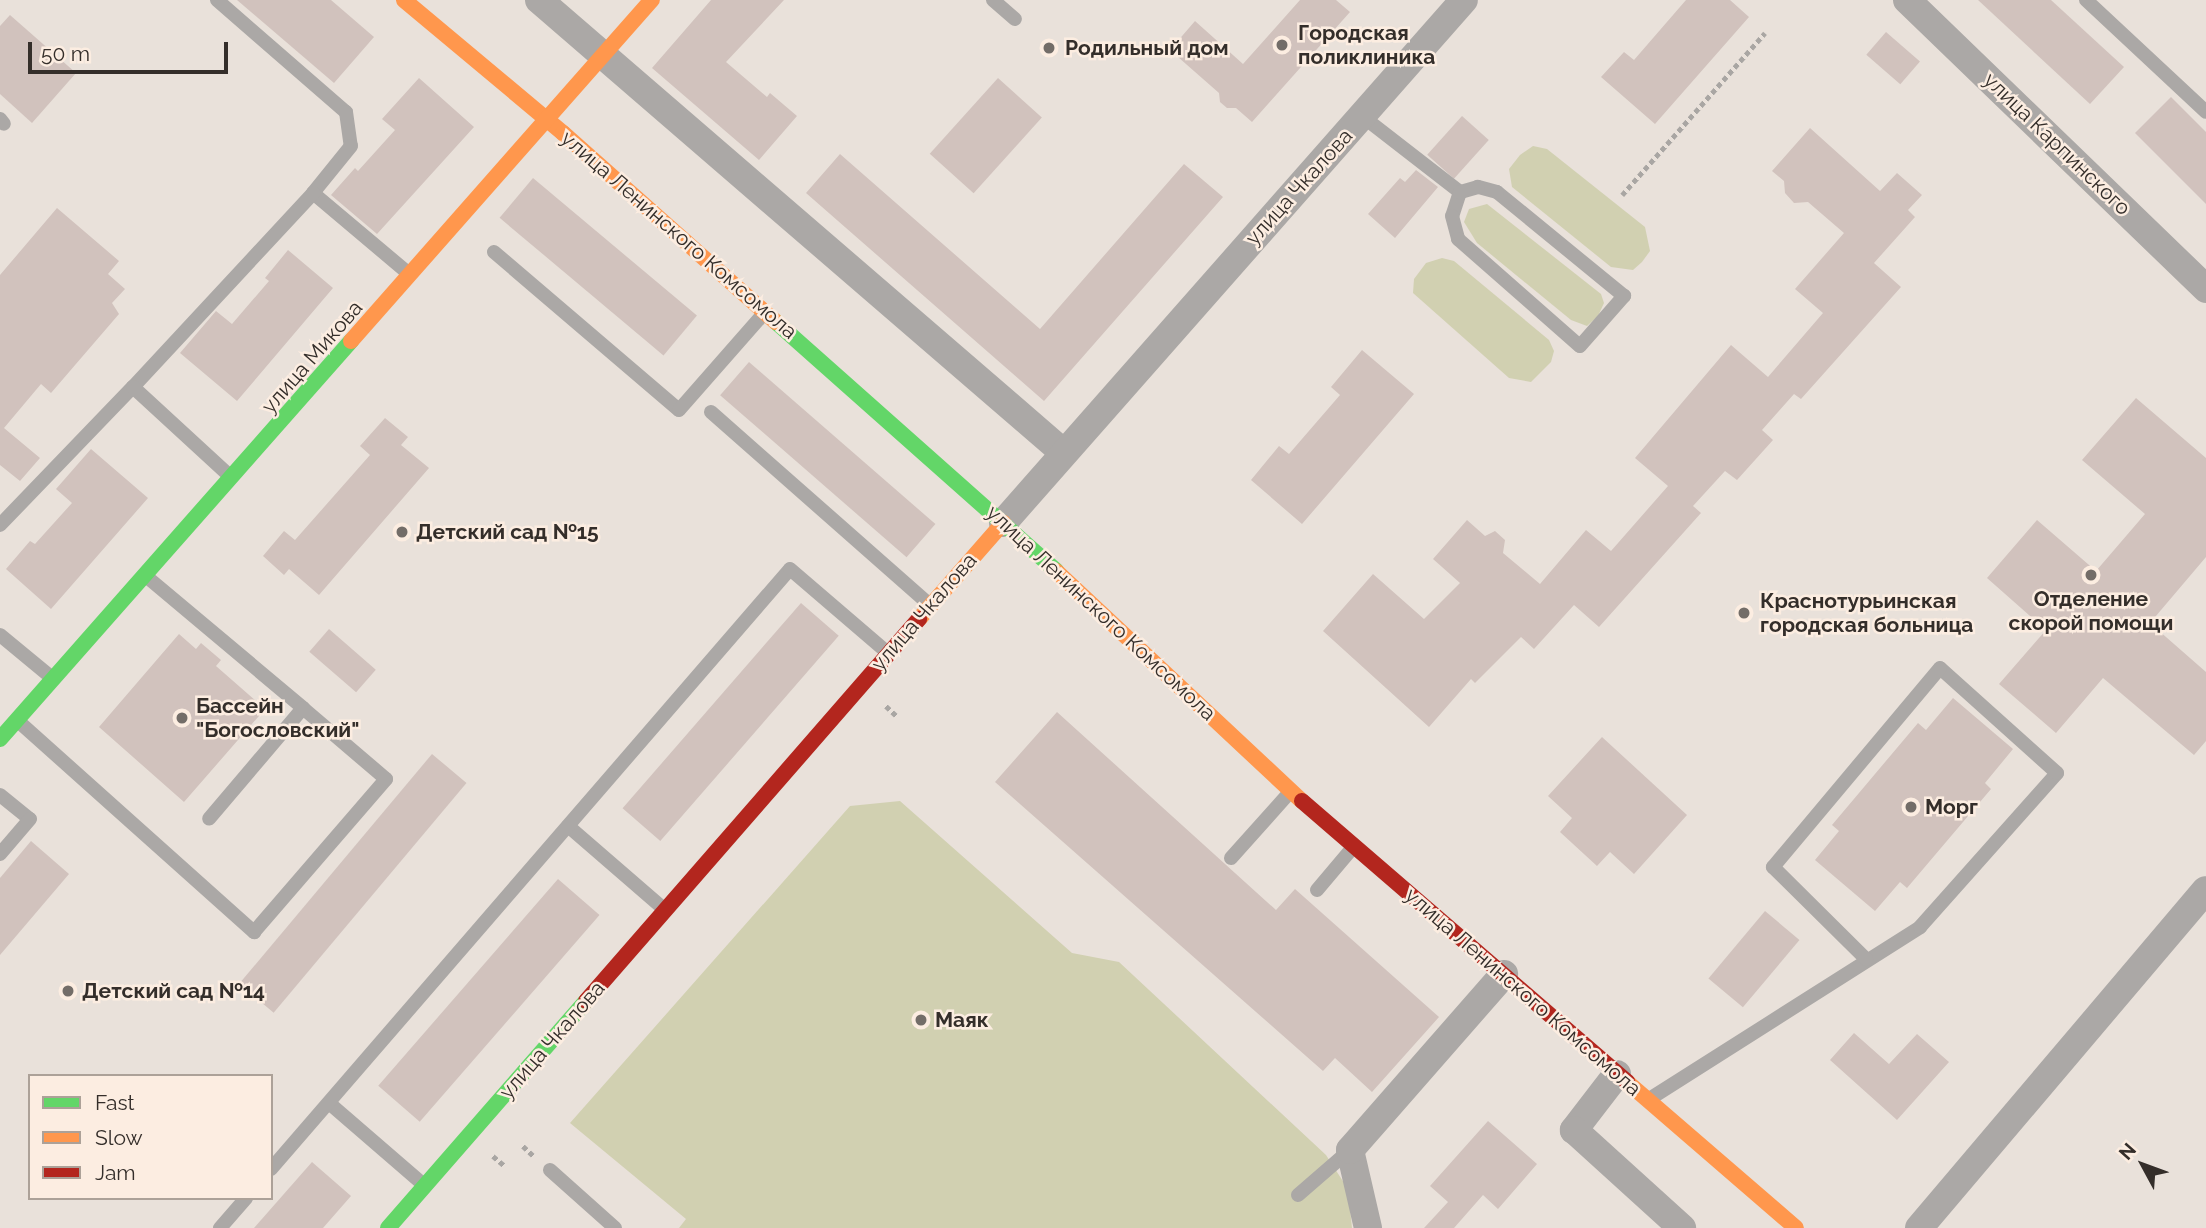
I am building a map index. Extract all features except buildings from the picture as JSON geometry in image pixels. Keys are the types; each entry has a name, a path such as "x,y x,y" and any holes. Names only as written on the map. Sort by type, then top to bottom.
{"main road":[{"name":"улица Ленинского Комсомола","path":"404,0 766,311 1003,523 1291,791 1796,1228"},
{"name":"улица Микова","path":"0,739 233,479 652,0"},
{"name":"улица Чкалова","path":"388,1228 1003,523"}],"street":[{"path":"539,0 1063,453"},
{"name":"улица Чкалова","path":"1003,523 1464,0"},
{"name":"улица Карпинского","path":"1908,0 2206,289"},
{"path":"1919,1228 2206,890"},
{"path":"1368,1228 1350,1150 1504,974"},
{"path":"1617,1074 1574,1130 1682,1228"}],"lane":[{"path":"0,525 133,387 313,193 352,146 346,112 217,0"},
{"path":"993,0 1015,19"},
{"path":"2086,0 2206,112"},
{"path":"1362,116 1460,192"},
{"path":"1478,187 1497,192 1624,296 1580,346 1458,239 1452,216 1460,192 1478,187"},
{"path":"313,193 412,275"},
{"path":"494,252 678,410 766,311"},
{"path":"133,387 233,479"},
{"path":"711,412 930,605"},
{"path":"273,1167 790,569 888,653"},
{"path":"17,720 254,932 386,779 146,576"},
{"path":"0,635 52,678"},
{"path":"1647,1100 1920,927 2057,773 1940,668 1773,867 1866,959"},
{"path":"209,819 303,708"},
{"path":"1231,858 1291,791"},
{"path":"0,795 30,819 0,854"},
{"path":"568,826 665,910"},
{"path":"1317,890 1354,846"},
{"path":"329,1103 425,1186"},
{"path":"1298,1195 1350,1150"},
{"path":"550,1170 615,1228"},
{"path":"220,1228 244,1200"}],"path":[{"path":"1622,195 1765,33"}],"green space":[{"path":"1533,146 1547,149 1645,227 1650,251 1633,270 1611,267 1512,187 1509,169 1520,155"},
{"path":"1487,204 1601,294 1604,303 1598,316 1587,326 1571,320 1477,243 1464,222 1469,209"},
{"path":"1442,258 1454,261 1549,340 1554,351 1551,362 1531,382 1509,378 1413,293 1414,279 1426,263"},
{"name":"Маяк","path":"900,801 1072,953 1119,962 1326,1155 1348,1189 1352,1228 679,1228 686,1219 570,1123 850,806"}],"traffic: fast":[{"path":"776,322 1056,571"},
{"path":"0,739 351,341"},
{"path":"388,1228 586,1001"}],"traffic: slow":[{"path":"404,0 563,133 776,322"},
{"path":"351,341 652,0"},
{"path":"919,619 1003,523"},
{"path":"1056,571 1302,801"},
{"path":"1627,1082 1796,1228"}],"traffic: jam":[{"path":"586,1001 919,619"},
{"path":"1302,801 1627,1082"}],"place":[{"name":"Городская поликлиника","path":"1282,45"},
{"name":"Родильный дом","path":"1049,48"},
{"name":"Детский сад №15","path":"402,532"},
{"name":"Отделение скорой помощи","path":"2091,575"},
{"name":"Краснотурьинская городская больница","path":"1744,613"},
{"name":"Бассейн \"Богословский\"","path":"182,718"},
{"name":"Морг","path":"1911,807"},
{"name":"Детский сад №14","path":"68,991"},
{"name":"Маяк","path":"921,1020"}]}
